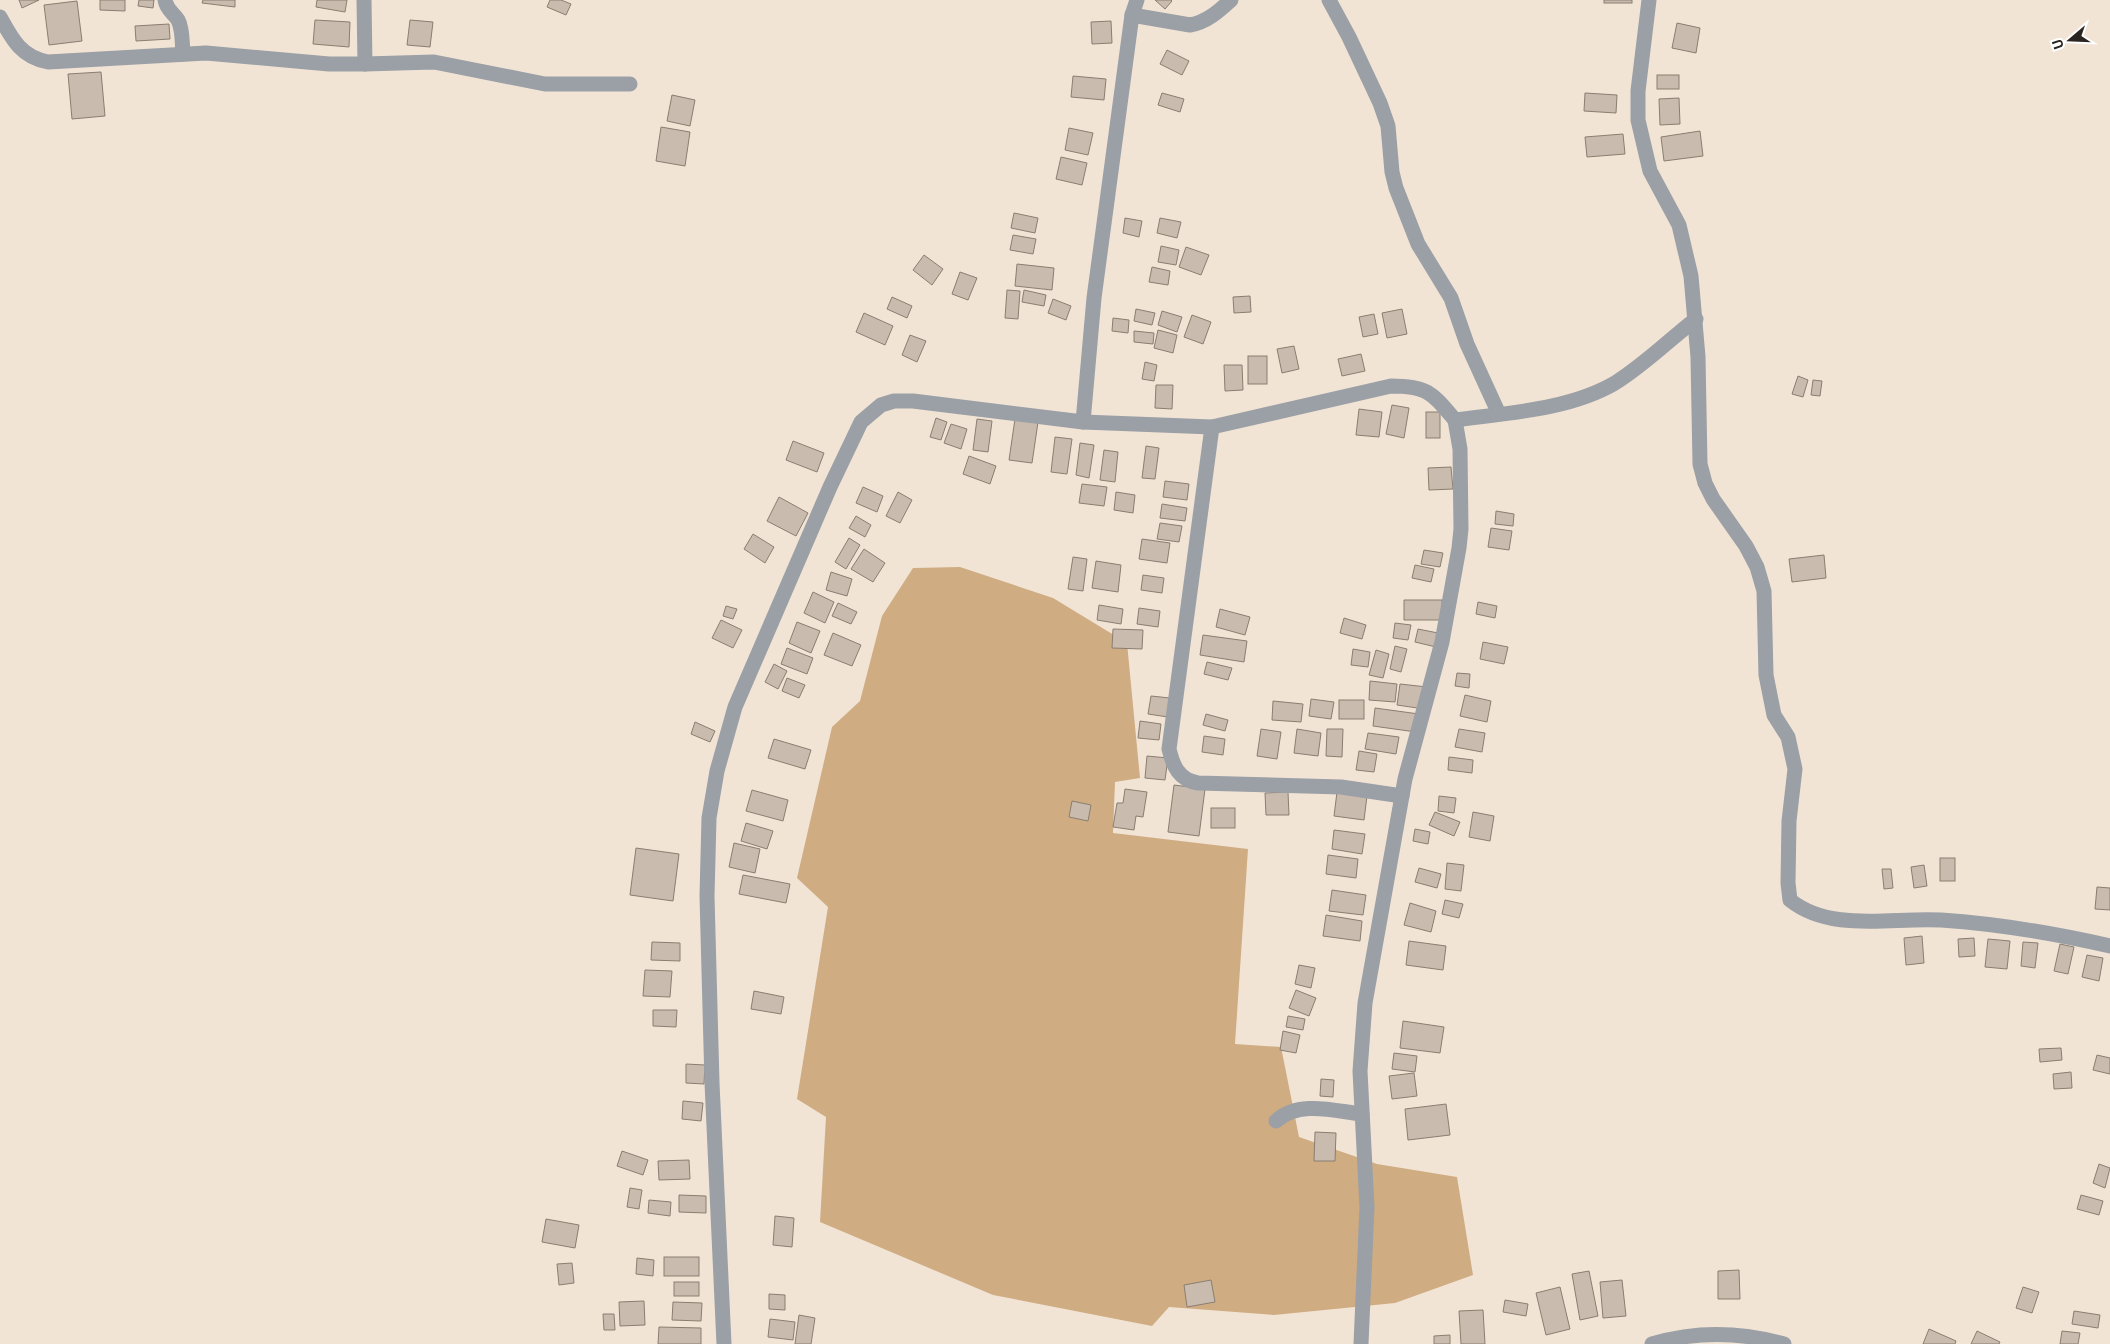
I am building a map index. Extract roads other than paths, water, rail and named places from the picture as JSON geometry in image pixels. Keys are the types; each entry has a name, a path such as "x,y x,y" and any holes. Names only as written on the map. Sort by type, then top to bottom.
{"street":[{"path":"165,0 166,7 178,19 183,54"},
{"path":"364,0 365,64"},
{"path":"1083,422 1094,298 1132,15 1137,0"},
{"path":"1132,15 1190,25 1197,24 1212,17 1232,0"},
{"path":"1329,0 1349,37 1383,111 1388,126 1392,172 1396,188 1418,244 1451,298 1467,344 1499,414"},
{"path":"1648,0 1638,91 1638,120 1650,171 1664,200 1674,213 1684,241 1696,318 1700,464 1705,483 1713,499 1746,546 1757,567 1764,591 1766,675 1774,715 1788,737 1795,769 1789,821 1788,883 1790,900 1802,910 1828,918 1855,921 1894,919 1950,921 2039,930 2110,946"},
{"path":"0,17 20,49 38,60 60,61 206,53 329,64 434,62 545,84 630,84"},
{"path":"1455,420 1535,410 1592,394 1613,384 1640,366 1696,318"},
{"path":"724,1344 712,1083 707,879 711,809 722,747 735,707 830,488 861,422 881,405 894,401 913,400 1083,422 1212,427 1391,386 1417,387 1425,390 1455,420 1460,449 1461,529 1442,642 1402,796 1366,1003 1360,1071 1367,1208 1361,1344"},
{"path":"1212,427 1169,749 1174,766 1188,782 1341,787 1402,796"},
{"path":"1276,1121 1290,1111 1311,1108 1362,1114"},
{"path":"1652,1344 1677,1336 1697,1334 1766,1339 1784,1344"}]}
